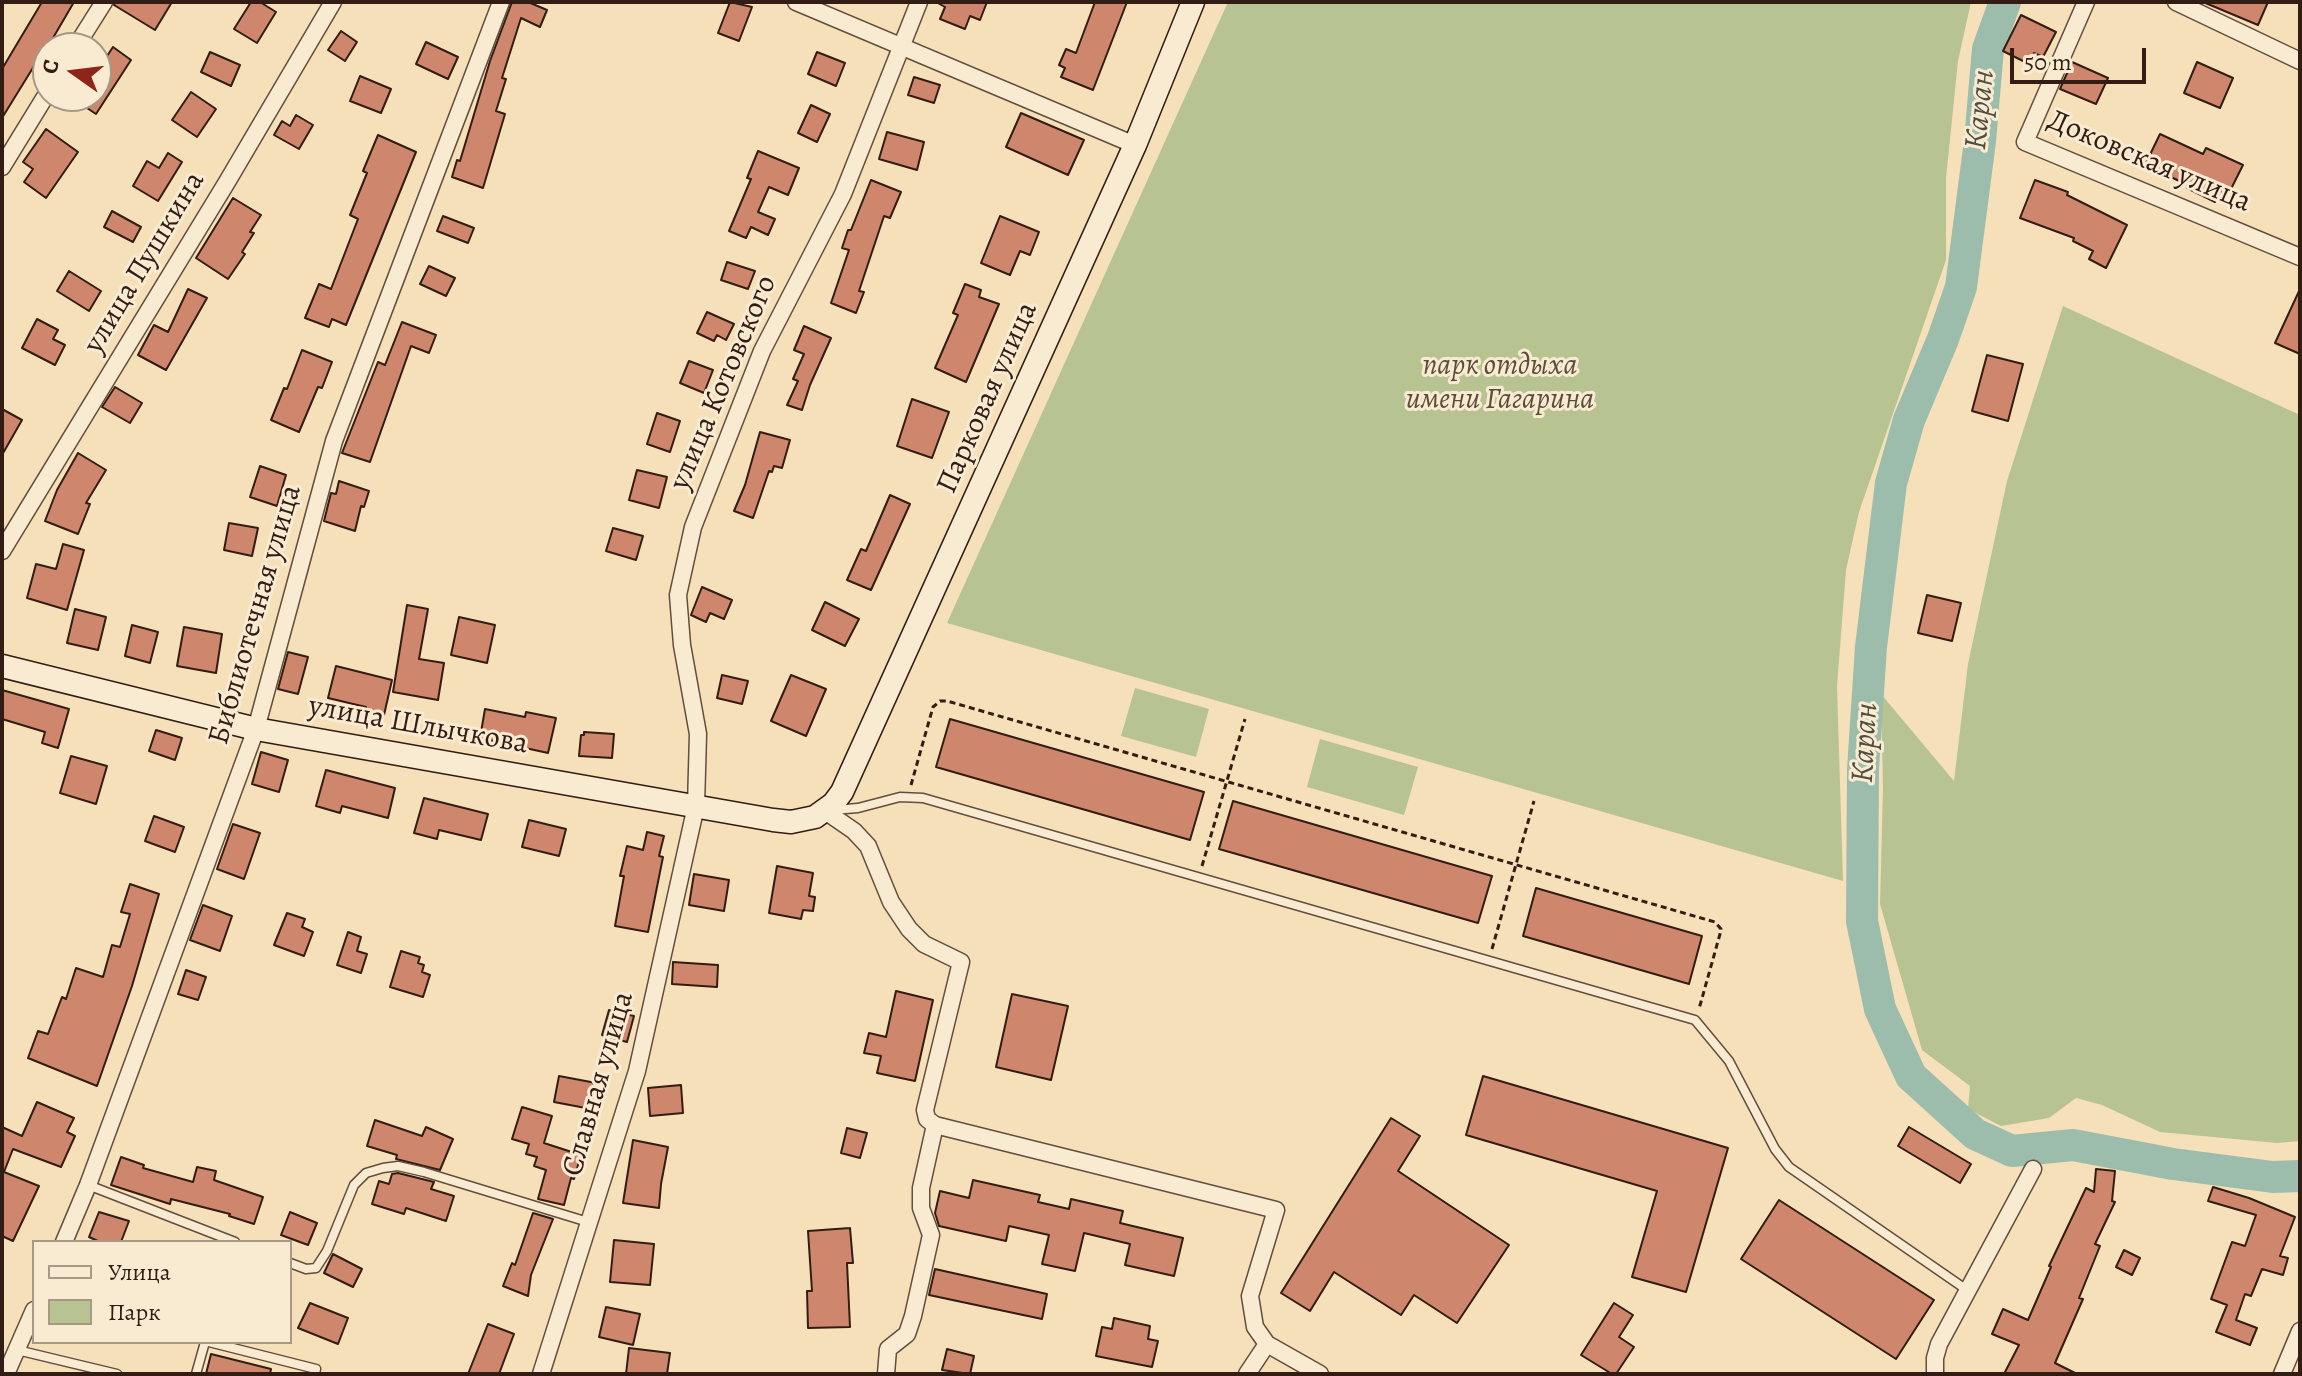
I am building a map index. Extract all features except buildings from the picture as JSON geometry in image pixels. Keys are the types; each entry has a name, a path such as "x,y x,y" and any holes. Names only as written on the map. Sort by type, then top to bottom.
{"street":[{"path":"85,32 104,2"},
{"name":"улица Пушкина","path":"2,551 333,2"},
{"name":"Библиотечная улица","path":"65,1240 88,1185 256,729 334,441 501,2"},
{"path":"796,2 1135,145"},
{"name":"улица Котовского","path":"696,806 698,734 682,645 678,595 693,527 762,351 843,194 919,2"},
{"name":"Парковая улица","path":"825,811 842,792 1135,145 1193,2"},
{"name":"Доковская улица","path":"2086,2 2025,142 2300,257"},
{"path":"2176,2 2300,61"},
{"path":"2,167 36,112"},
{"name":"улица Шлычкова","path":"2,666 256,729 791,822 805,820 825,811"},
{"name":"Славная улица","path":"541,1374 637,1071 696,806"},
{"path":"825,811 854,831 868,846 891,902 909,929 924,944 961,962 925,1110 927,1119 935,1125 1276,1210 1250,1296 1255,1327 1267,1344 1320,1374"},
{"path":"886,1374 888,1349 907,1334 913,1316 931,1235 921,1208 921,1188 935,1125"},
{"path":"1935,1374 1939,1344 2033,1169"},
{"path":"6,1374 32,1315"},
{"path":"2282,1374 2300,1331"},
{"path":"1247,1374 1267,1344"}],"lane":[{"path":"825,811 858,808 907,796 923,798 1695,1020 1729,1061 1775,1149 1789,1167 1967,1290"},
{"path":"292,1264 306,1269 316,1268 327,1251 354,1185 366,1173 383,1168 398,1166 424,1172 588,1222"},
{"path":"88,1185 230,1240"},
{"path":"196,1374 206,1344"},
{"path":"215,1344 316,1369 315,1374"},
{"path":"17,1350 116,1374"}],"path":[{"path":"907,796 933,707 940,701 1227,781 1719,925 1720,934 1695,1020"},
{"path":"1199,877 1245,719"},
{"path":"1488,960 1534,801"}],"green space":[{"name":"парк отдыха имени Гагарина","path":"1228,2 1971,2 1958,61 1946,178 1946,260 1859,512 1846,570 1837,686 1843,881 947,623"},
{"path":"2063,306 2300,415 2300,1141 2277,1143 2160,1132 2102,1105 2076,1098 2049,1118 2001,1126 1968,1109 1970,1086 1922,1050 1880,904 1883,787 1881,694 1954,781 1968,664 2007,481"},
{"path":"1135,688 1209,709 1196,757 1121,736"},
{"path":"1320,739 1418,767 1404,815 1307,787"}],"waterway":[{"name":"Каран","path":"2005,2 1988,49 1980,141 1961,287 1909,420 1891,483 1871,647 1863,769 1862,921 1880,1009 1911,1076 1975,1134 2012,1151 2073,1145 2173,1164 2273,1177 2300,1176"}]}
